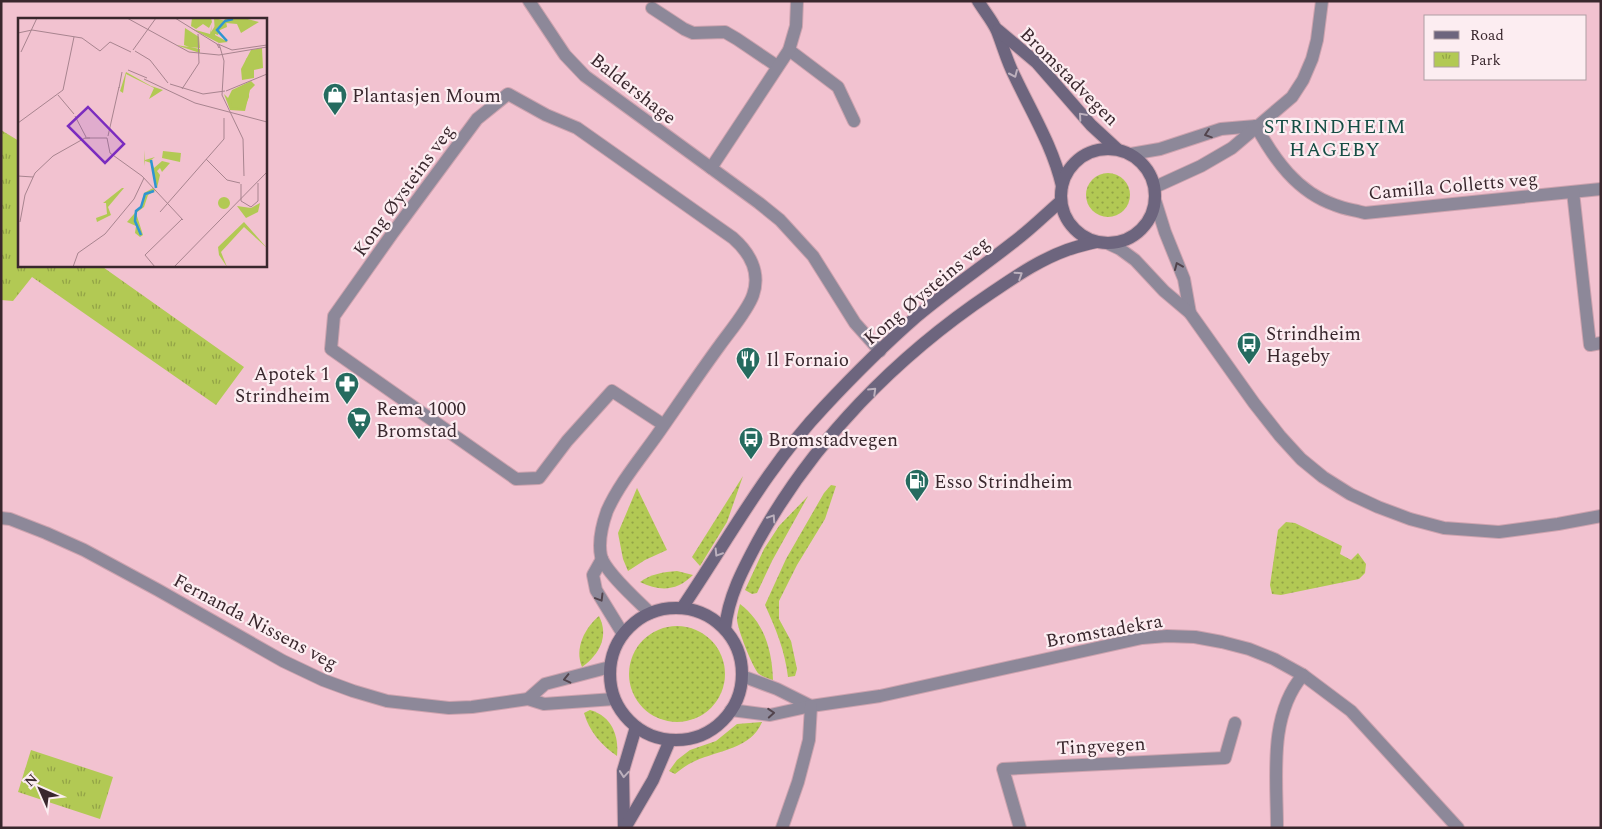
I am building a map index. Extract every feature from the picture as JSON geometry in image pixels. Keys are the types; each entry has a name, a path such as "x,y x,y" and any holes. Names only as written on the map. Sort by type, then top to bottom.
{"main road":[{"name":"Bromstadvegen","path":"978,1 996,29 1014,76 1032,109 1058,168 1062,186"},
{"name":"Bromstadvegen","path":"996,29 1037,63 1091,125 1117,149"},
{"path":"1102,149 1117,149 1131,154 1142,163 1151,176 1155,194 1153,212 1147,223 1139,232 1118,242 1101,242 1083,236 1072,227 1065,215 1061,201 1062,186 1067,173 1076,161 1088,153 1102,149"},
{"name":"Kong Øysteins veg","path":"682,608 744,511 789,447 823,408 880,350 916,317 963,279 1017,240 1061,201"},
{"name":"Kong Øysteins veg","path":"725,629 726,615 734,590 770,520 830,437 864,399 911,354 978,302 1024,271 1066,250 1101,242"},
{"path":"666,608 698,611 712,618 725,629 735,643 741,659 742,676 738,696 731,710 718,725 708,732 683,740 670,740 646,733 636,727 614,699 610,684 611,658 623,634 634,623 650,613 666,608"},
{"path":"624,828 623,771 636,727"},
{"path":"624,828 653,780 670,740"}],"street":[{"name":"Baldershage","path":"530,1 566,55 585,76 780,220 813,256 855,323 880,350"},
{"path":"710,168 789,50 796,26 797,1"},
{"path":"1190,313 1184,279 1165,232 1155,194 1232,148 1292,97 1303,80 1312,59 1317,40 1322,1"},
{"path":"652,8 684,29 694,33 725,32 777,66"},
{"path":"789,50 838,87 854,121"},
{"name":"Kong Øysteins veg","path":"623,634 596,590 593,575 602,559 599,545 607,512 632,471 740,317 753,295 754,268 744,248 733,238 578,128 546,115 508,94 477,119 334,316 331,349 516,479 539,478 567,441 612,391 664,425"},
{"path":"1131,154 1160,148 1221,129 1256,126"},
{"name":"Camilla Colletts veg","path":"1256,126 1270,153 1305,190 1334,205 1365,213 1601,189"},
{"path":"1573,192 1590,345 1601,343"},
{"path":"1101,242 1120,249 1135,260 1164,291 1190,313 1280,436 1301,459 1323,477 1350,494 1410,519 1444,528 1499,532 1601,516"},
{"name":"Fernanda Nissens veg","path":"4,516 46,532 84,550 283,661 323,680 353,691 387,701 449,708 472,708 528,699 544,704 614,699"},
{"path":"602,559 623,586 650,613"},
{"name":"Bromstadekra","path":"731,710 770,715 811,706 880,696 1142,638 1167,636 1195,637 1248,649 1274,659 1303,675 1351,711 1458,828"},
{"name":"Fernanda Nissens veg","path":"528,699 545,684 610,667"},
{"path":"1276,828 1279,722 1290,694 1303,675"},
{"path":"742,676 777,689 811,706 809,740 798,782 782,828"},
{"name":"Tingvegen","path":"1020,828 1004,769 1225,758 1235,723"}],"green space":[{"path":"1,130 18,140 18,266 101,266 244,367 216,405 32,277 13,301 1,300"},
{"path":"1108,173 1120,177 1126,183 1130,195 1126,207 1120,213 1108,217 1096,213 1090,207 1086,195 1090,183 1096,177"},
{"path":"743,476 727,522 700,566 692,557"},
{"path":"831,485 836,486 825,519 797,565 779,601 779,619 791,641 797,669 795,676 788,677 780,640 765,605 786,559 824,493"},
{"path":"637,488 667,550 645,560 628,571 623,559 618,533"},
{"path":"808,496 772,561 757,593 752,594 745,590 764,549 779,526"},
{"path":"1286,522 1295,523 1342,546 1340,554 1351,560 1358,553 1366,564 1365,573 1359,579 1281,595 1272,594 1270,585 1278,530"},
{"path":"677,571 693,575 680,585 667,588 654,587 640,582 657,574"},
{"path":"740,604 756,620 766,638 773,680 759,674 749,657 738,624 737,617"},
{"path":"599,616 603,631 601,644 594,656 582,667 579,653 582,639 589,626"},
{"path":"677,626 695,630 711,640 721,656 725,674 721,692 711,708 695,718 677,722 659,718 643,708 633,692 629,674 633,656 643,640 659,630"},
{"path":"590,710 598,713 609,722 617,741 617,756 592,732 584,713"},
{"path":"762,722 750,738 733,748 695,761 675,774 669,771 677,760 690,750 716,741 737,724"},
{"path":"31,750 113,777 100,819 18,792"}],"place":[{"name":"Plantasjen Moum","path":"335,116"},
{"name":"Strindheim Hageby","path":"1249,365"},
{"name":"Il Fornaio","path":"748,380"},
{"name":"Apotek 1 Strindheim","path":"347,405"},
{"name":"Rema 1000 Bromstad","path":"359,440"},
{"name":"Bromstadvegen","path":"751,460"},
{"name":"Esso Strindheim","path":"917,502"}],"district":[{"name":"STRINDHEIM HAGEBY","path":"1335,138"}]}
